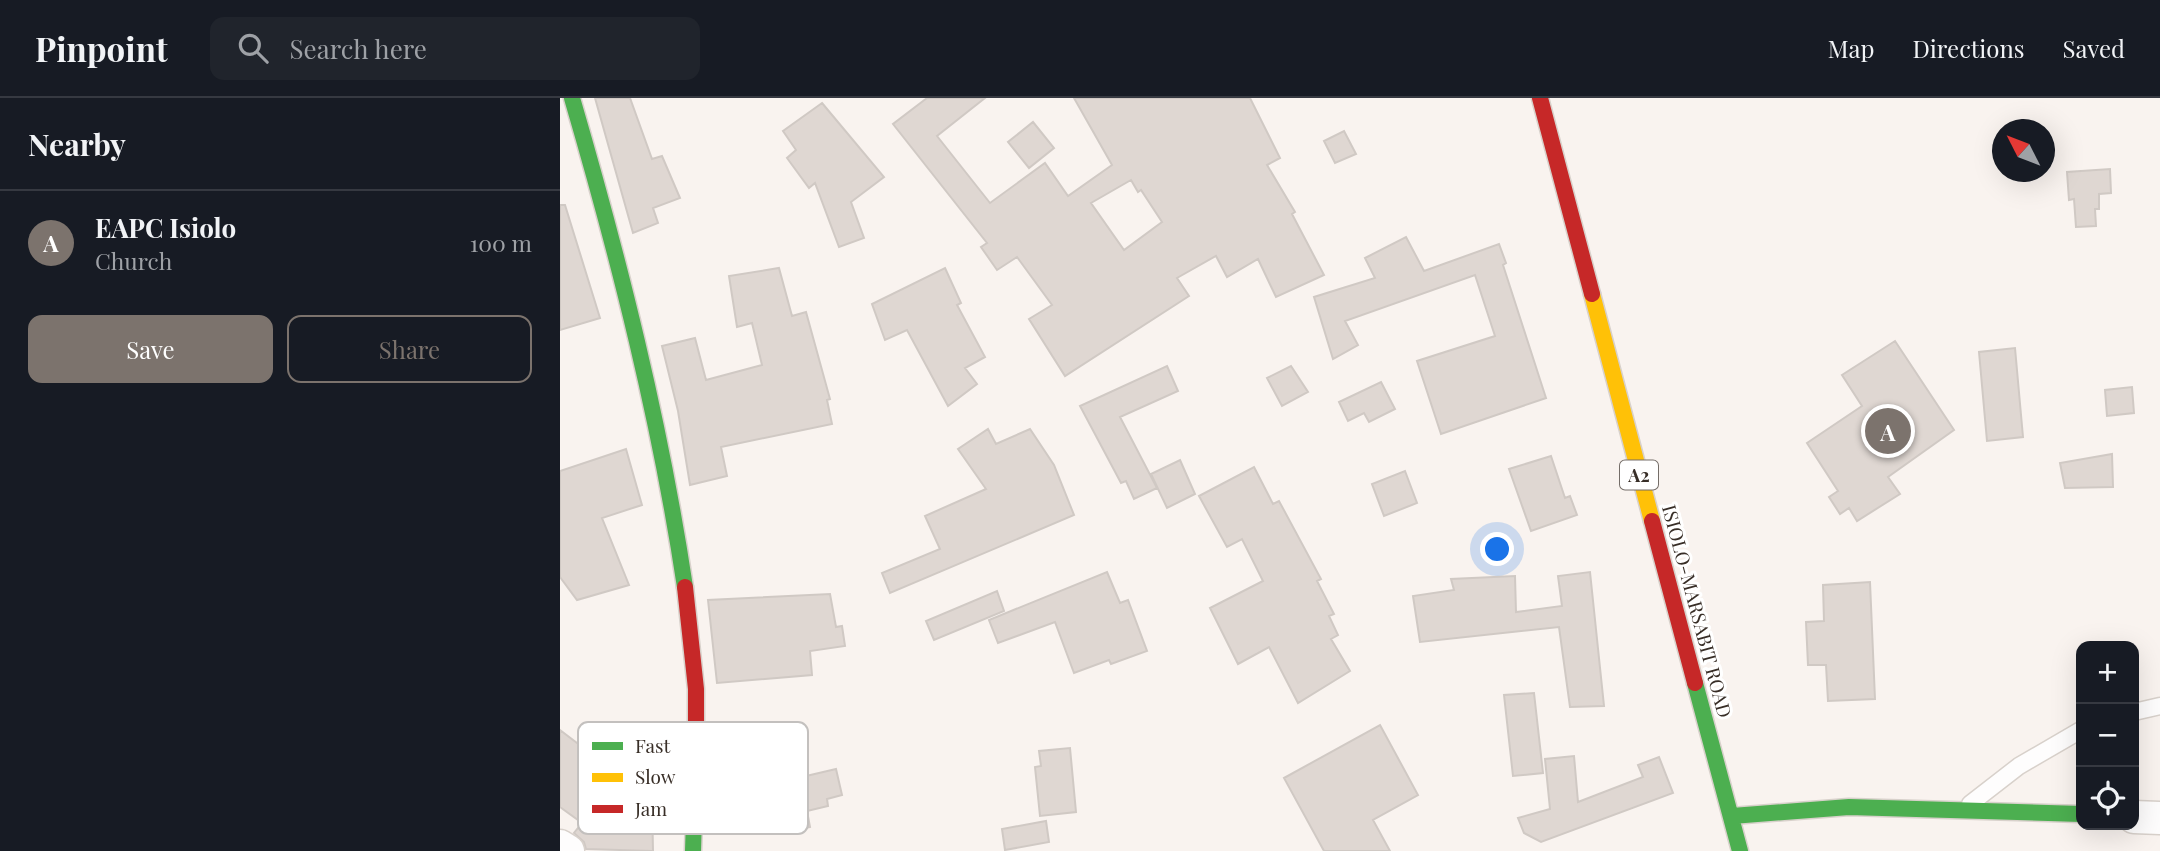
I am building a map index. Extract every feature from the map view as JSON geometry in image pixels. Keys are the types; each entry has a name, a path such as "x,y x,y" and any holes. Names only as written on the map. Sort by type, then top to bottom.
{"main road":[{"path":"572,98 641,355 676,525 694,668 697,722"},
{"name":"ISIOLO-MARSABIT ROAD","path":"1540,98 1741,851"},
{"path":"1732,816 1849,807 1963,808 2076,814"}],"street":[{"path":"2139,817 2160,818"},
{"path":"560,846 568,851"}],"lane":[{"path":"2139,711 2160,706"},
{"path":"1963,808 2019,766 2076,733"}],"building":[{"path":"595,98 630,98 652,159 662,156 680,198 653,208 658,223 633,233"},
{"path":"927,98 985,98 937,136 990,203 1045,163 1068,196 1112,165 1074,98 1250,98 1280,158 1267,165 1295,212 1292,214 1324,275 1276,297 1258,259 1227,277 1216,256 1177,278 1189,296 1065,376 1029,319 1052,305 1017,257 997,270 981,247 987,243 893,124","holes":["1131,180 1138,192 1141,190 1162,222 1124,250 1091,203"]},
{"path":"822,103 884,177 851,202 864,238 839,247 815,183 809,188 787,158 796,150 783,131"},
{"path":"1033,122 1054,148 1029,168 1008,142"},
{"path":"1344,131 1356,154 1335,163 1324,141"},
{"path":"2110,169 2111,193 2099,194 2099,209 2095,209 2096,226 2076,227 2074,199 2069,200 2067,172"},
{"path":"560,205 565,205 600,318 560,330"},
{"path":"1406,237 1424,271 1499,244 1506,263 1503,265 1546,398 1441,434 1417,361 1495,336 1475,275 1345,321 1358,345 1333,359 1314,297 1375,278 1365,258"},
{"path":"779,268 792,316 806,312 830,399 827,400 832,424 721,447 727,476 690,485 678,411 662,346 695,338 706,380 762,365 752,323 737,327 729,276"},
{"path":"945,268 961,303 957,305 985,357 965,368 977,384 948,406 907,330 885,340 872,304"},
{"path":"1895,341 1954,430 1888,477 1900,494 1857,521 1849,508 1840,514 1829,497 1838,491 1807,443 1862,406 1842,375"},
{"path":"2015,348 2023,437 1987,441 1979,352"},
{"path":"1167,366 1178,391 1120,417 1157,488 1134,499 1126,481 1121,483 1080,406"},
{"path":"1291,366 1308,392 1282,406 1267,378"},
{"path":"1381,382 1395,409 1369,422 1364,413 1348,421 1339,402"},
{"path":"2132,387 2134,413 2107,416 2105,390"},
{"path":"988,429 996,444 1030,429 1054,465 1074,515 890,593 882,573 940,549 925,516 986,489 958,449"},
{"path":"626,449 642,505 602,518 629,585 577,600 560,577 560,471"},
{"path":"2112,454 2113,487 2065,488 2060,463"},
{"path":"1551,456 1565,498 1570,496 1577,515 1531,531 1509,469"},
{"path":"1180,460 1195,494 1167,508 1151,474"},
{"path":"1254,467 1273,504 1279,501 1321,579 1317,581 1334,614 1329,616 1338,635 1331,639 1350,671 1298,703 1269,647 1238,664 1210,608 1263,581 1242,539 1227,547 1199,496"},
{"path":"1405,471 1417,503 1384,516 1372,484"},
{"path":"1107,572 1120,603 1128,600 1147,651 1111,664 1109,660 1074,673 1055,622 998,643 989,620"},
{"path":"1590,572 1604,706 1570,707 1559,627 1420,642 1413,596 1454,590 1451,579 1515,576 1516,612 1562,606 1558,576"},
{"path":"1870,582 1875,699 1828,701 1826,665 1808,665 1806,622 1824,621 1823,585"},
{"path":"997,591 1004,611 934,640 926,621"},
{"path":"830,594 836,627 842,626 845,646 810,651 812,675 717,683 708,600"},
{"path":"1534,693 1543,773 1513,776 1504,695"},
{"path":"1380,725 1418,795 1373,820 1390,851 1324,851 1284,778"},
{"path":"560,730 578,744 578,820 560,807"},
{"path":"1070,748 1076,812 1040,816 1035,767 1041,766 1039,751"},
{"path":"1574,756 1578,802 1643,777 1638,765 1659,757 1673,793 1541,842 1524,833 1518,818 1550,809 1545,759"},
{"path":"836,769 842,795 827,799 828,806 808,811 808,776"},
{"path":"1046,821 1049,842 1005,850 1002,829"},
{"path":"578,828 578,834 653,834 653,851 586,849 584,842 574,833"}],"traffic: fast":[{"path":"572,98 637,341 663,463 685,587"},
{"path":"1695,683 1740,851"},
{"path":"1732,816 1849,807 2076,814"},
{"path":"693,851 694,834"}],"traffic: slow":[{"path":"1592,294 1652,521"}],"traffic: jam":[{"path":"1540,98 1592,294"},
{"path":"1652,521 1695,683"},
{"path":"685,587 696,689 696,722"}],"place":[{"name":"EAPC Isiolo","path":"1888,431"}]}
